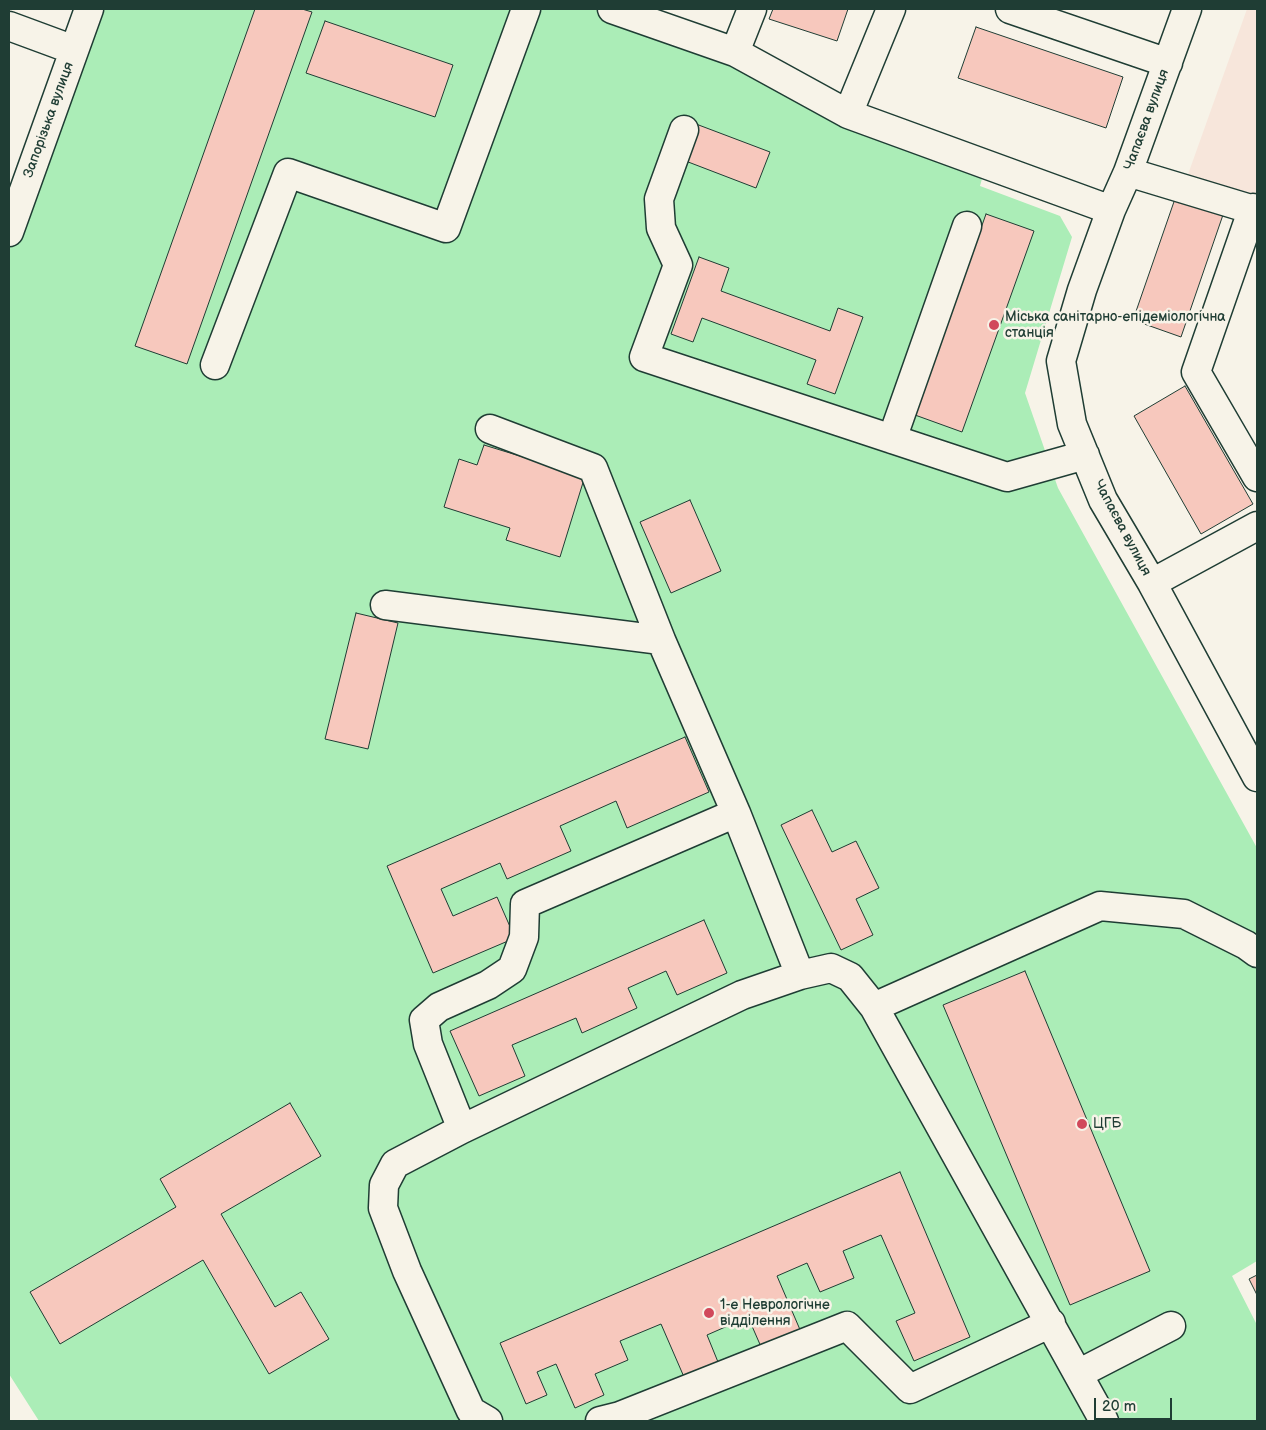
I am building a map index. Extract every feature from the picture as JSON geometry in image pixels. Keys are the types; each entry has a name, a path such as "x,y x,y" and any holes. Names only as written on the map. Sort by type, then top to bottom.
{"street":[{"name":"Запорізька вулиця","path":"9,232 89,9"},
{"path":"215,365 288,173 446,228 526,9"},
{"path":"612,9 734,52 848,114 1111,210"},
{"path":"734,52 752,9"},
{"path":"848,114 891,9"},
{"path":"1010,9 1064,18 1168,64"},
{"name":"Чапаєва вулиця","path":"1187,9 1128,172 1111,210 1082,290 1061,361 1072,424 1103,500 1152,583 1257,777"},
{"path":"9,26 74,50"},
{"path":"684,130 659,199 661,228 678,265 644,357 1007,477 1085,455"},
{"path":"1128,172 1255,210 1196,372 1257,477"},
{"path":"892,439 967,226"},
{"path":"490,429 593,468 661,640 736,813 800,975"},
{"path":"1152,583 1257,526"},
{"path":"385,605 661,640"},
{"path":"462,1130 428,1044 424,1020 439,1007 488,985 512,969 524,937 526,904 736,813"},
{"path":"874,1007 1100,906 1184,914 1246,945 1257,953"},
{"path":"488,1421 471,1411 406,1271 383,1208 384,1186 394,1164 742,995 800,975 832,968 850,977 874,1007 1104,1421"},
{"path":"600,1421 620,1416 847,1326 910,1389 1051,1323"},
{"path":"1078,1374 1171,1326"}],"shaded area":[{"path":"1247,9 1257,9 1257,206 1186,180"}],"green space":[{"path":"89,9 612,9 986,164 980,186 1060,216 1072,237 1025,393 1058,488 1257,848 1257,1261 1232,1276 1257,1325 1257,1421 39,1421 9,1374 9,232"}],"building":[{"path":"255,9 302,9 312,12 187,364 135,346"},
{"path":"773,9 848,9 837,41 769,19"},
{"path":"325,21 453,65 435,117 306,73"},
{"path":"976,27 1123,77 1106,128 958,78"},
{"path":"696,124 770,152 756,188 683,160"},
{"path":"1177,193 1225,209 1181,337 1133,320"},
{"path":"986,214 1034,231 962,432 915,415"},
{"path":"699,257 729,268 721,291 830,331 838,308 863,317 835,394 807,384 816,360 702,318 693,342 671,334"},
{"path":"1185,386 1253,504 1201,534 1134,416"},
{"path":"484,445 585,476 560,557 506,540 510,528 444,507 459,459 477,465"},
{"path":"690,500 721,571 671,593 640,522"},
{"path":"356,613 398,623 368,749 325,739"},
{"path":"685,737 709,792 627,828 616,801 560,826 571,851 507,879 500,863 441,889 453,916 497,897 515,938 433,973 387,866"},
{"path":"812,810 832,852 856,841 879,888 856,899 873,935 841,950 781,825"},
{"path":"704,920 727,973 677,995 666,971 628,988 637,1008 582,1033 576,1018 512,1045 525,1076 479,1096 450,1031"},
{"path":"1025,971 1150,1271 1070,1305 943,1005"},
{"path":"290,1103 321,1156 221,1214 275,1307 301,1292 329,1339 269,1374 203,1260 60,1344 30,1292 176,1207 160,1179"},
{"path":"900,1172 970,1337 914,1361 896,1321 915,1313 881,1235 843,1251 854,1278 820,1292 807,1263 777,1276 801,1332 762,1349 748,1317 707,1335 718,1362 684,1377 661,1324 620,1341 628,1360 595,1374 604,1395 575,1408 556,1364 537,1372 547,1395 526,1404 500,1343"},
{"path":"1257,1275 1257,1295 1249,1279"}],"place":[{"name":"Міська санітарно-епідеміологічна станція","path":"994,325"},
{"name":"ЦГБ","path":"1082,1124"},
{"name":"1-е Неврологічне відділення","path":"709,1313"}]}
